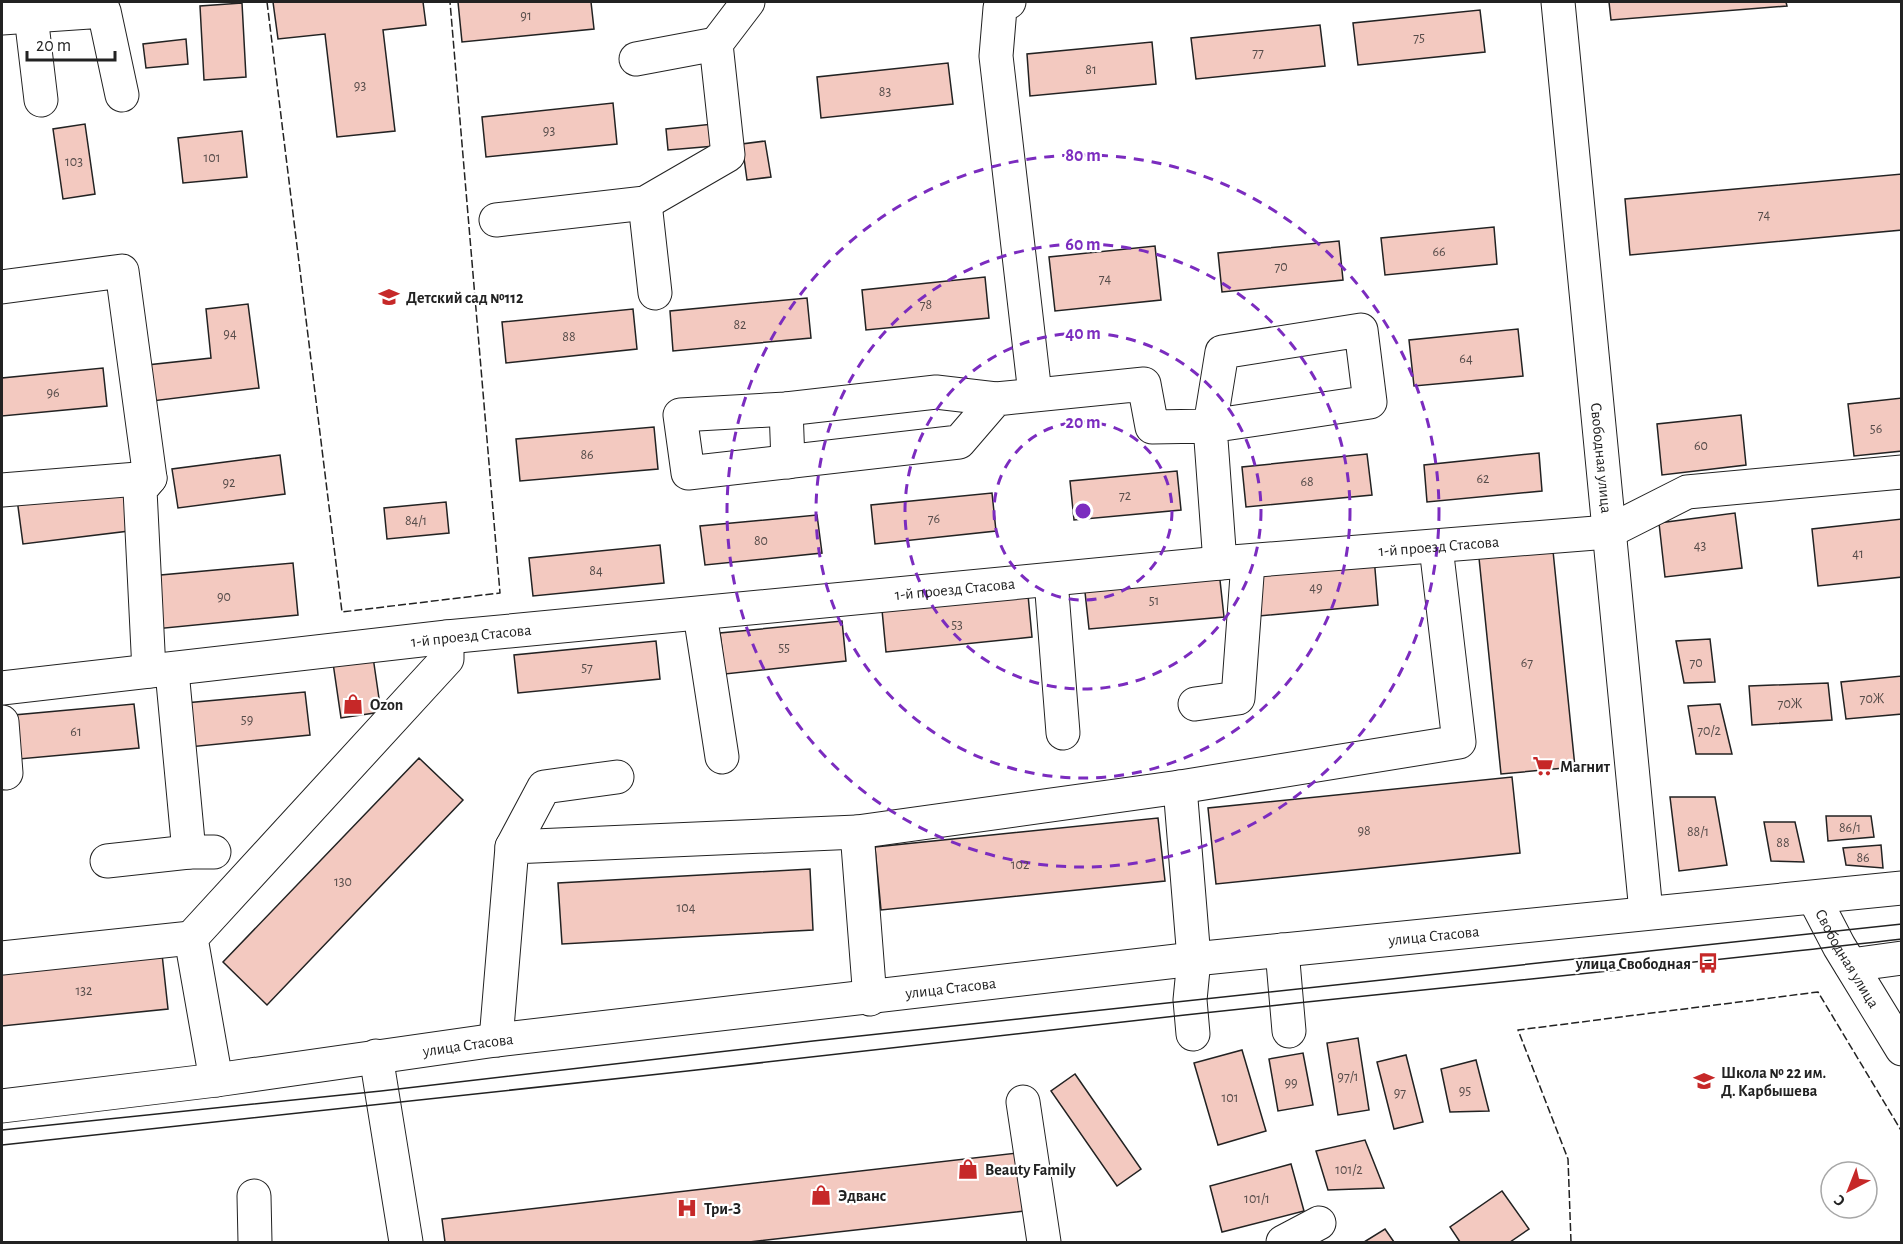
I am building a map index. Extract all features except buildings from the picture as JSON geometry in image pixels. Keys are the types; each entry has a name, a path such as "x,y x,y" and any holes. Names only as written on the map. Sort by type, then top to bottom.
{"street":[{"path":"636,59 716,44 748,2"},
{"path":"1009,2 1000,8 996,56 1035,394"},
{"name":"Свободная улица","path":"1558,2 1646,912"},
{"path":"41,100 16,17 104,11 122,95"},
{"path":"496,220 645,203 728,155 716,44"},
{"path":"645,203 655,293"},
{"path":"2,287 122,271 150,478 140,490 160,671 202,852 107,861"},
{"path":"996,399 959,442 688,473 680,415 786,409 936,392 996,399 1144,384 1152,427 1210,426 1370,402 1362,330 1222,352 1210,426 1234,562 1238,698 1195,704"},
{"path":"786,409 788,462"},
{"name":"1-й проезд Стасова","path":"2,688 447,637 1234,562 1608,531 1687,492 1902,472"},
{"path":"2,490 150,478"},
{"path":"512,847 856,832 1180,787 1459,742 1436,547"},
{"path":"1051,580 1063,733"},
{"path":"700,614 722,757"},
{"path":"2,958 191,938 447,659 447,637"},
{"path":"2,723 6,773"},
{"path":"496,1040 512,847 544,787 617,777"},
{"path":"1180,787 1194,959 1190,1000 1193,1034"},
{"path":"856,832 870,999"},
{"name":"улица Стасова","path":"2,1106 216,1080 496,1040 870,999 1194,959 1902,888"},
{"name":"Свободная улица","path":"1814,898 1902,1049"},
{"path":"191,938 216,1080"},
{"path":"1282,950 1289,1031"},
{"path":"1851,965 1902,958"},
{"path":"376,1056 406,1242"},
{"path":"1023,1102 1044,1242"},
{"path":"254,1196 255,1242"},
{"path":"1283,1242 1319,1223"}],"tram line":[{"path":"2,1130 381,1091 813,1041 1902,924"},
{"path":"2,1145 1902,939"}],"fence":[{"path":"267,2 342,612 500,593 450,2"},
{"path":"1571,1242 1568,1159 1518,1030 1818,992 1902,1132"}],"place":[{"name":"Детский сад №112","path":"389,297"},
{"name":"Ozon","path":"353,704"},
{"name":"Магнит","path":"1543,766"},
{"name":"улица Свободная","path":"1708,963"},
{"name":"Школа № 22 им. Д. Карбышева","path":"1704,1081"},
{"name":"Beauty Family","path":"968,1169"},
{"name":"Эдванс","path":"821,1195"},
{"name":"Три-З","path":"687,1208"}]}
